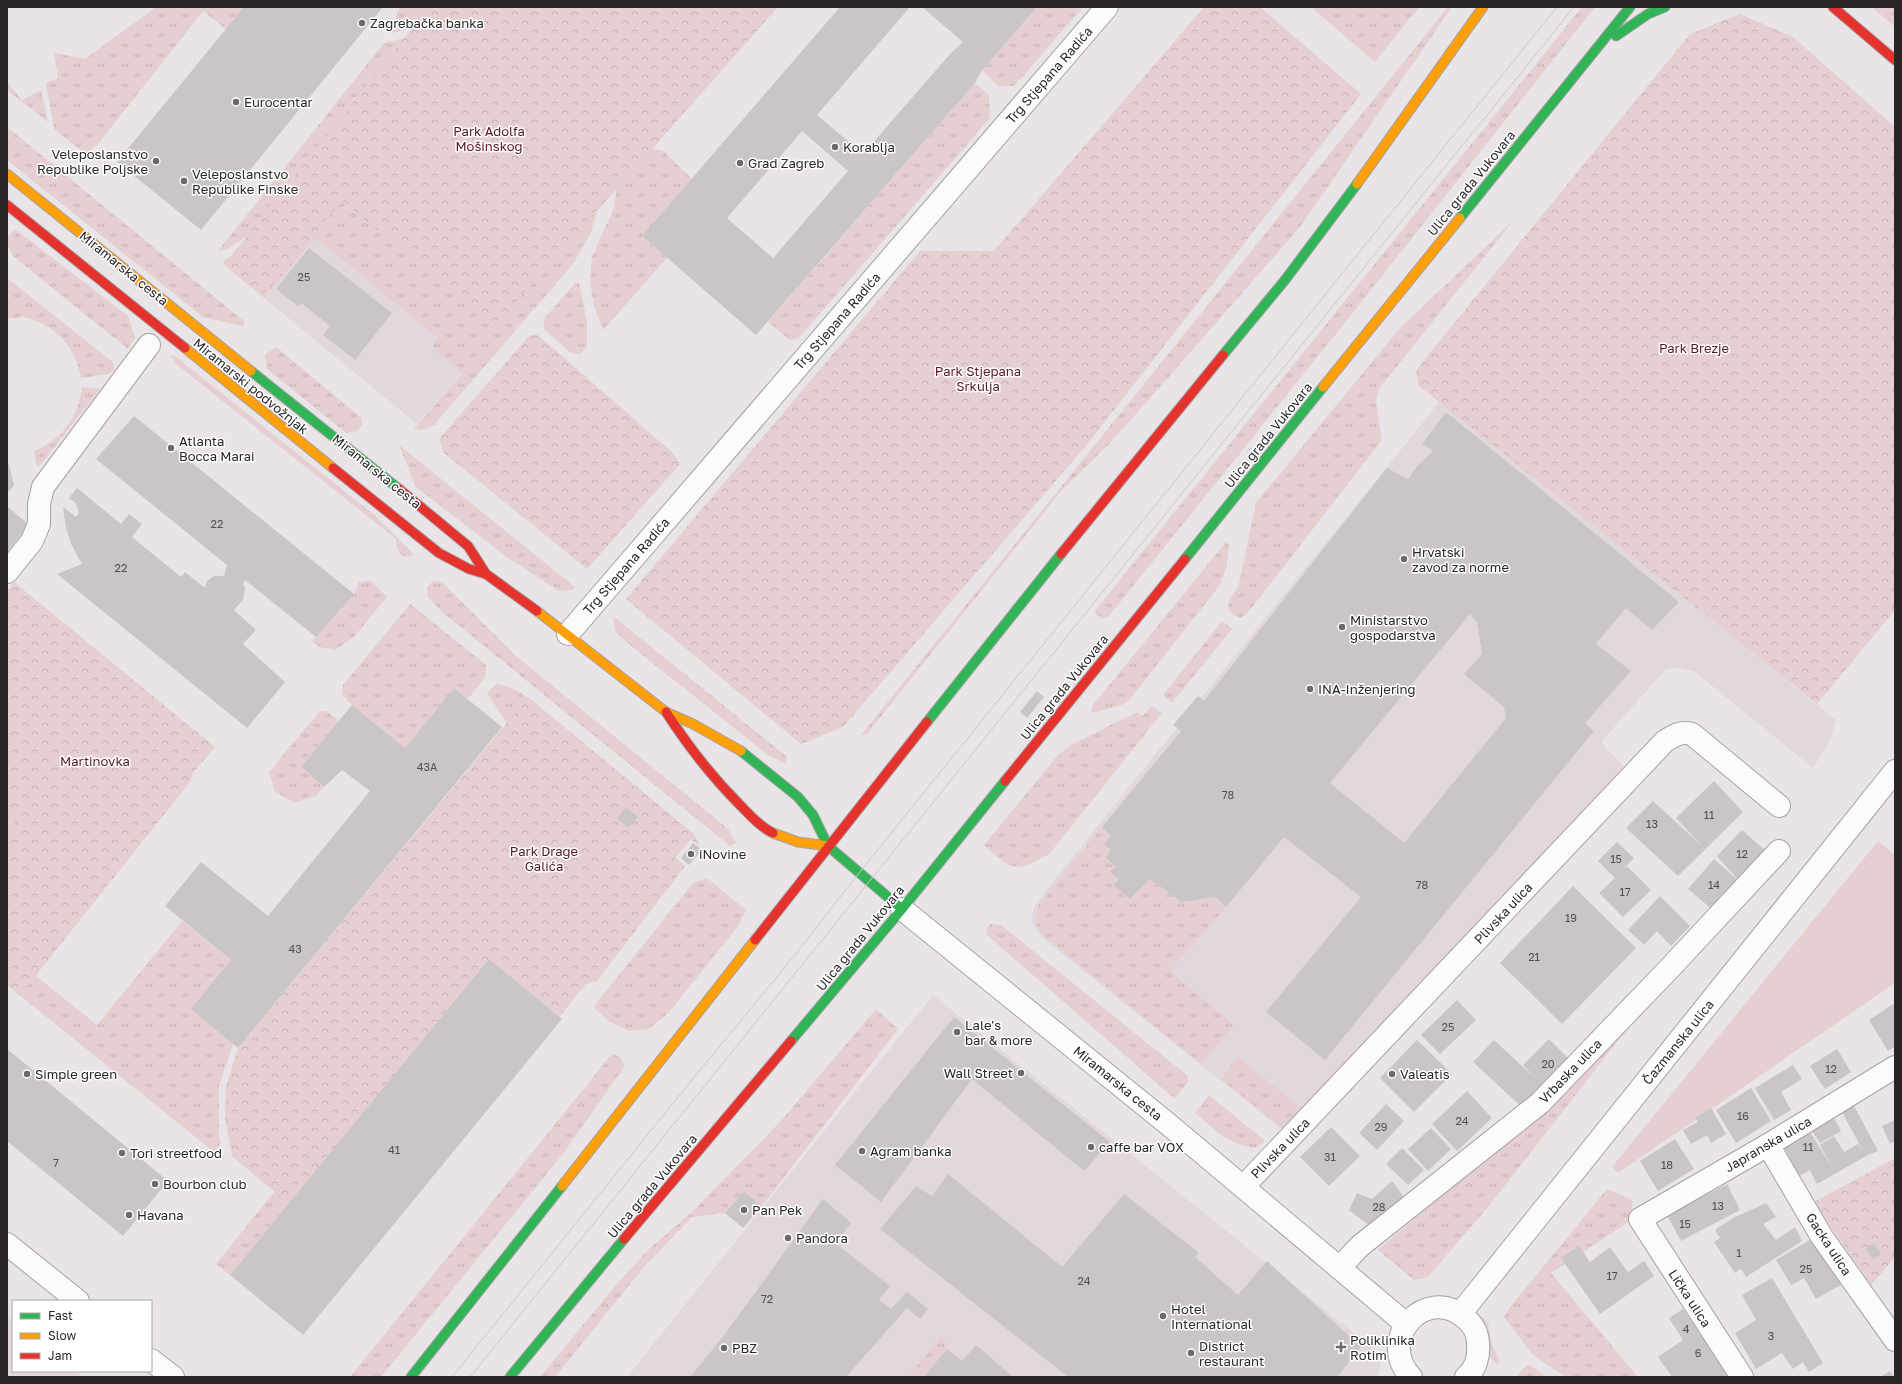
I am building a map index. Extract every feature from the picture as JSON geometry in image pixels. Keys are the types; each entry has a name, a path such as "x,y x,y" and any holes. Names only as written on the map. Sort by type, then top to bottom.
{"main road":[{"path":"411,1377 509,1255 828,846 1131,467 1285,280 1372,164 1483,7"},
{"name":"Ulica grada Vukovara","path":"510,1377 574,1298 902,909 1630,7"},
{"path":"1595,51 1648,14 1665,7"},
{"path":"1833,7 1895,60"},
{"name":"Miramarska cesta","path":"7,174 452,532 468,546 486,574 568,634 666,712 693,724 737,749 798,797 813,815 828,846 902,909"},
{"name":"Miramarski podvožnjak","path":"7,205 439,553 469,569 486,574"},
{"name":"Miramarska cesta","path":"666,712 685,742 713,778 756,820 770,831 791,839 828,846"}],"street":[{"name":"Trg Stjepana Radića","path":"568,634 1107,7"},
{"path":"7,572 32,541 39,524 38,504 43,487 149,345"},
{"name":"Plivska ulica","path":"1243,1187 1665,742 1676,734 1684,732 1692,734 1779,806"},
{"name":"Čazmanska ulica","path":"1460,1314 1895,771"},
{"name":"Vrbaska ulica","path":"1339,1268 1360,1246 1540,1103 1668,970 1779,851"},
{"name":"Miramarska cesta","path":"902,909 1168,1124 1406,1324"},
{"name":"Japranska ulica","path":"1640,1218 1768,1145 1895,1067"},
{"name":"Gacka ulica","path":"1768,1145 1822,1237 1895,1340"},
{"name":"Lička ulica","path":"1640,1218 1742,1377"},
{"path":"7,1244 77,1300"},
{"path":"1411,1377 1405,1371 1399,1359 1398,1348 1400,1335 1406,1324 1415,1315 1427,1309 1440,1307 1460,1314 1473,1326 1478,1339 1479,1352 1470,1376"},
{"path":"152,1361 173,1377"}],"shaded area":[{"path":"315,238 439,339 433,347 462,372 417,424 264,298"},
{"path":"1440,401 1688,597 1686,599 1836,720 1830,741 1813,768 1695,672 1677,667 1665,670 1601,742 1625,769 1356,1057 1281,1129 1050,944 1037,932 1032,922 1033,912 1036,904 1059,874"},
{"path":"933,995 1382,1356 1379,1374 1376,1377 627,1377"},
{"path":"7,1317 12,1321 12,1372 76,1372 82,1377 7,1377"}],"green space":[{"path":"156,7 244,7 226,29 203,11 98,144 86,154 54,129 46,83 58,78 54,53 85,59"},
{"path":"400,7 461,7 450,20 391,33"},
{"name":"Park Adolfa Mošinskog","path":"429,7 778,7 495,326 342,201 262,296 224,265"},
{"path":"1037,7 1083,7 1014,86 998,86 982,70"},
{"name":"Park Stjepana Srkulja","path":"1204,7 1260,7 1361,94 1085,447 843,727 801,744 626,599 920,251 994,251"},
{"path":"1311,7 1419,7 1375,62"},
{"path":"1448,7 1452,7 1300,227 1109,444 1062,490 867,734 861,735"},
{"path":"1582,7 1595,7 1355,310 1109,616 1102,619 1094,612"},
{"path":"1872,7 1895,7 1895,27"},
{"name":"Park Brezje","path":"1740,14 1793,37 1895,127 1895,610 1817,704 1419,386 1416,370 1690,34"},
{"path":"444,30 266,223 228,249 218,251 384,43"},
{"path":"7,82 22,100 41,90 48,122 7,90"},
{"path":"975,83 989,95 990,118 798,339 790,340 768,322"},
{"path":"7,127 245,322 242,326 203,317 7,160"},
{"path":"623,147 662,150 692,179 642,236 667,258 603,330 594,306 590,281 592,257 614,208"},
{"path":"604,182 591,232 573,264 434,425 423,430 414,429 462,373 432,347 438,338 315,238 264,298 223,263 225,260 269,232 304,200"},
{"path":"1513,221 1379,389 1376,401 1382,440 1250,610 1241,618 1234,615 1228,609 1229,602 1239,584 1256,503 1399,329"},
{"path":"15,229 128,316 135,338 128,349 14,257 7,244 7,237"},
{"path":"7,278 114,363 114,370 108,374 81,378 74,355 61,337 43,324 32,319 20,316 20,318 7,318"},
{"path":"575,283 579,283 587,322 587,347 580,354 571,353 544,329 544,319"},
{"path":"530,335 538,335 673,453 680,464 587,569 444,453 439,439"},
{"path":"276,347 362,418 362,424 358,431 346,433 267,369 265,355"},
{"path":"171,355 175,356 372,513 413,553 412,556 408,557 401,555 397,547 396,539 175,363"},
{"path":"82,387 100,389 42,463 39,466 36,465 34,451 44,447 52,441 67,426 77,408"},
{"path":"399,445 575,587 572,590 559,591 508,558 416,487"},
{"path":"1226,542 1229,545 1226,568 1217,589 1130,699 1124,704 1093,713 1091,711 1093,705"},
{"path":"370,580 387,597 354,637 335,650 320,647 312,641 354,594 359,582"},
{"path":"433,581 442,582 516,656 728,829 736,843 730,846 441,611 428,597 427,587"},
{"name":"Martinovka","path":"14,582 215,747 193,773 190,782 21,994 7,984 7,591"},
{"path":"410,604 486,665 486,677 467,699 454,688 405,748 352,705 342,694 343,685"},
{"path":"613,616 787,757 786,764 768,755 625,641 615,631"},
{"path":"1222,621 1232,629 1172,703 1163,695"},
{"path":"496,684 510,687 526,697 541,710 508,725 487,693"},
{"name":"Park Drage Galića","path":"528,697 694,834 700,847 691,839 675,858 685,866 597,981 586,984 559,1017 289,1204 232,1156 225,1119 226,1087 238,1048"},
{"path":"1152,706 1162,713 1050,853 1039,860 1022,867 1015,867 1001,860 984,845 1058,755 1071,745 1137,712 1142,716"},
{"path":"320,711 326,711 339,721 301,767 324,787 316,796 295,803 275,792 269,772"},
{"path":"7,816 23,829 12,841 7,837"},
{"path":"1102,827 1111,836 1104,844 1111,850 1106,858 1116,867 1111,872 1119,879 1113,885 1129,899 1150,879 1180,902 1216,897 1226,907 1170,971 1234,1025 1201,1064 1042,934 1036,924 1037,907"},
{"path":"1878,841 1895,855 1895,983 1618,1173 1612,1167"},
{"path":"707,878 746,910 739,925 669,1012 649,1029 630,1031 610,1022 596,1010 594,1006 694,882"},
{"path":"182,921 231,960 233,1044 219,1086 219,1138 221,1143 214,1152 7,985 7,961 40,970 36,976 97,1025"},
{"path":"991,924 1001,925 1188,1076 1188,1082 1175,1099 986,934 987,928"},
{"path":"876,1009 898,1029 762,1206 744,1191 725,1213 692,1217 644,1267 555,1377 540,1377 616,1285 649,1249 692,1212 781,1121"},
{"path":"1632,1023 1488,1207 1427,1278 1414,1280 1378,1250 1504,1142"},
{"path":"612,1054 620,1057 625,1066 562,1155 381,1377 350,1377"},
{"path":"1238,1057 1296,1104 1297,1108 1295,1114 1283,1128 1221,1079"},
{"path":"1209,1095 1265,1141 1255,1148 1245,1146 1236,1143 1216,1131 1195,1113"},
{"path":"330,1153 230,1275 216,1264 275,1191 232,1156"},
{"path":"1895,1158 1895,1257 1871,1285 1814,1202"},
{"path":"1607,1189 1632,1200 1633,1219 1551,1273 1638,1377 1565,1377 1532,1354 1504,1317 1510,1307"},
{"path":"1482,1316 1488,1323 1492,1345 1500,1361 1497,1365 1483,1349 1480,1324"},
{"path":"942,1335 947,1349 924,1377 908,1377"},
{"path":"1527,1365 1530,1365 1546,1377 1516,1377"}],"building":[{"name":"Eurocentar","path":"244,7 383,7 201,230 117,162"},
{"name":"Grad Zagreb","path":"840,7 910,7 817,115 863,154 951,53 963,42 922,7 1037,7 982,70 975,83 756,335 642,236","holes":["802,131 848,171 773,258 727,218"]},
{"path":"309,248 392,313 355,360 323,335 330,326 301,303 298,306 276,289"},
{"name":"INA-Inženjering","path":"1446,412 1679,602 1652,630 1626,608 1596,644 1631,671 1585,723 1594,731 1325,1060 1266,1012 1361,897 1284,837 1226,907 1216,897 1181,902 1150,879 1130,899 1113,885 1119,879 1110,872 1116,867 1106,858 1111,850 1104,844 1111,836 1102,827 1181,731 1173,725 1198,696 1204,701 1387,468 1408,479 1418,465 1433,451 1422,444","holes":["1470,614 1477,622 1482,654 1464,674 1504,707 1506,718 1404,843 1330,783"]},
{"path":"134,416 354,594 316,637 245,580 243,583 245,588 243,600 234,610 256,630 243,644 285,682 247,728 57,574 82,564 71,544 66,528 63,507 76,517 79,513 76,503 69,498 77,488 121,524 129,514 142,524 132,537 181,577 185,572 205,588 207,581 214,576 224,576 227,565 96,459"},
{"path":"7,462 14,485 7,494"},
{"path":"7,506 29,525 7,552"},
{"path":"454,688 502,727 238,1048 191,1009 231,960 165,906 201,862 268,916 370,791 342,770 324,787 301,767 352,705 405,748"},
{"path":"1037,691 1044,697 1027,718 1020,712"},
{"path":"1714,781 1743,812 1678,876 1626,828 1653,801 1702,846 1676,818"},
{"path":"626,807 638,817 628,828 617,818"},
{"path":"1742,830 1767,852 1714,911 1688,889 1714,859 1739,881 1717,856"},
{"path":"1617,842 1634,858 1622,870 1627,866 1651,890 1623,917 1599,893 1615,878 1598,861"},
{"name":"iNovine","path":"693,843 702,850 689,865 681,858"},
{"path":"1573,886 1636,948 1562,1024 1500,963"},
{"path":"1660,896 1690,926 1671,946 1657,931 1644,945 1628,930"},
{"path":"489,959 562,1019 303,1335 230,1275"},
{"path":"1457,1000 1476,1020 1440,1054 1421,1035"},
{"path":"1895,1003 1895,1046 1888,1051 1869,1020"},
{"path":"954,1017 1110,1142 1084,1171 972,1079 881,1202 835,1165"},
{"path":"1549,1039 1573,1063 1526,1111 1473,1062 1494,1040 1535,1078 1523,1065"},
{"path":"1417,1040 1452,1074 1414,1112 1380,1078"},
{"path":"7,1049 168,1181 123,1236 7,1141"},
{"path":"1837,1049 1851,1072 1825,1089 1810,1066"},
{"path":"1793,1065 1802,1079 1781,1092 1791,1110 1774,1120 1755,1088"},
{"path":"1751,1088 1771,1121 1736,1143 1716,1110"},
{"path":"1467,1091 1492,1118 1457,1151 1432,1124"},
{"path":"1386,1104 1404,1121 1377,1150 1359,1133"},
{"path":"1854,1106 1878,1151 1866,1156 1817,1184 1810,1170 1798,1177 1782,1142 1808,1129 1834,1170 1820,1145 1834,1136 1844,1152 1858,1144 1863,1151 1842,1112"},
{"path":"1711,1108 1726,1134 1711,1143 1707,1135 1691,1144 1683,1130 1698,1122 1695,1118"},
{"path":"1834,1118 1841,1131 1820,1143 1812,1131"},
{"path":"1895,1120 1895,1141 1890,1144 1882,1126"},
{"path":"1331,1127 1360,1156 1329,1186 1300,1157"},
{"path":"1431,1128 1451,1149 1428,1171 1408,1149"},
{"path":"1675,1139 1694,1169 1658,1191 1640,1161"},
{"path":"1402,1148 1424,1170 1408,1185 1386,1164"},
{"path":"948,1174 1062,1267 1124,1194 1199,1253 1195,1257 1238,1295 1267,1261 1361,1347 1337,1377 1068,1377 880,1229 916,1186 932,1196"},
{"path":"1392,1181 1410,1205 1375,1230 1349,1210 1357,1193 1372,1199"},
{"path":"1727,1184 1740,1210 1681,1241 1667,1215"},
{"name":"Pan Pek","path":"744,1191 762,1206 743,1228 725,1213"},
{"path":"823,1199 851,1223 835,1243 890,1286 879,1300 891,1309 907,1292 928,1309 920,1319 907,1308 846,1377 690,1377 725,1334"},
{"path":"1766,1203 1776,1217 1763,1224 1776,1240 1795,1227 1802,1241 1746,1277 1741,1269 1735,1273 1714,1242 1720,1238 1715,1230 1733,1218"},
{"path":"1813,1238 1841,1285 1816,1299 1804,1278 1791,1285 1776,1260"},
{"path":"1874,1243 1881,1254 1873,1260 1866,1248"},
{"path":"1579,1246 1590,1262 1610,1247 1628,1272 1644,1261 1654,1276 1600,1314 1561,1258"},
{"path":"1772,1278 1823,1363 1809,1372 1803,1362 1793,1369 1782,1353 1756,1369 1735,1333 1756,1320 1742,1295"},
{"path":"1683,1309 1728,1377 1672,1377 1658,1357 1683,1340 1669,1318"},
{"path":"976,1345 1013,1377 924,1377 947,1349 962,1361"},
{"path":"1890,1371 1894,1377 1880,1377"}],"tram line":[{"path":"452,1377 794,956 859,873 1557,7"},
{"path":"470,1377 1574,7"}],"traffic: fast":[{"path":"1460,218 1630,7"},
{"path":"1616,36 1648,14 1665,7"},
{"path":"1223,355 1285,280 1357,184"},
{"path":"251,371 399,489"},
{"path":"1185,559 1323,387"},
{"path":"927,722 1061,554"},
{"path":"741,751 798,797 813,815 828,846 902,909"},
{"path":"791,1041 902,909 1005,781"},
{"path":"411,1377 562,1186"},
{"path":"510,1377 624,1239"}],"traffic: slow":[{"path":"1357,184 1483,7"},
{"path":"7,174 251,371"},
{"path":"1323,387 1460,218"},
{"path":"185,348 333,468"},
{"path":"537,611 666,712 693,724 741,751"},
{"path":"773,833 798,842 828,846"},
{"path":"562,1186 755,940"}],"traffic: jam":[{"path":"1833,7 1895,60"},
{"path":"7,205 185,348"},
{"path":"1061,554 1223,355"},
{"path":"333,468 439,553 469,569 486,574"},
{"path":"399,489 468,546 486,574 537,611"},
{"path":"1005,781 1185,559"},
{"path":"666,712 710,772 755,820 764,828 773,833"},
{"path":"755,940 927,722"},
{"path":"624,1239 791,1041"}],"place":[{"name":"Zagrebačka banka","path":"362,23"},
{"name":"Eurocentar","path":"236,102"},
{"name":"Korablja","path":"835,147"},
{"name":"Veleposlanstvo Republike Poljske","path":"156,161"},
{"name":"Grad Zagreb","path":"740,163"},
{"name":"Veleposlanstvo Republike Finske","path":"184,181"},
{"name":"Atlanta Bocca Marai","path":"171,448"},
{"name":"Hrvatski zavod za norme","path":"1404,559"},
{"name":"Ministarstvo gospodarstva","path":"1342,627"},
{"name":"INA-Inženjering","path":"1310,689"},
{"name":"iNovine","path":"691,854"},
{"name":"Lale's bar & more","path":"957,1032"},
{"name":"Wall Street","path":"1021,1073"},
{"name":"Simple green","path":"27,1074"},
{"name":"Valeatis","path":"1392,1074"},
{"name":"caffe bar VOX","path":"1091,1147"},
{"name":"Agram banka","path":"862,1151"},
{"name":"Tori streetfood","path":"122,1153"},
{"name":"Bourbon club","path":"155,1184"},
{"name":"Pan Pek","path":"744,1210"},
{"name":"Havana","path":"129,1215"},
{"name":"Pandora","path":"788,1238"},
{"name":"Hotel International","path":"1163,1316"},
{"name":"Poliklinika Rotim","path":"1341,1347"},
{"name":"PBZ","path":"724,1348"},
{"name":"District restaurant","path":"1191,1353"}]}
